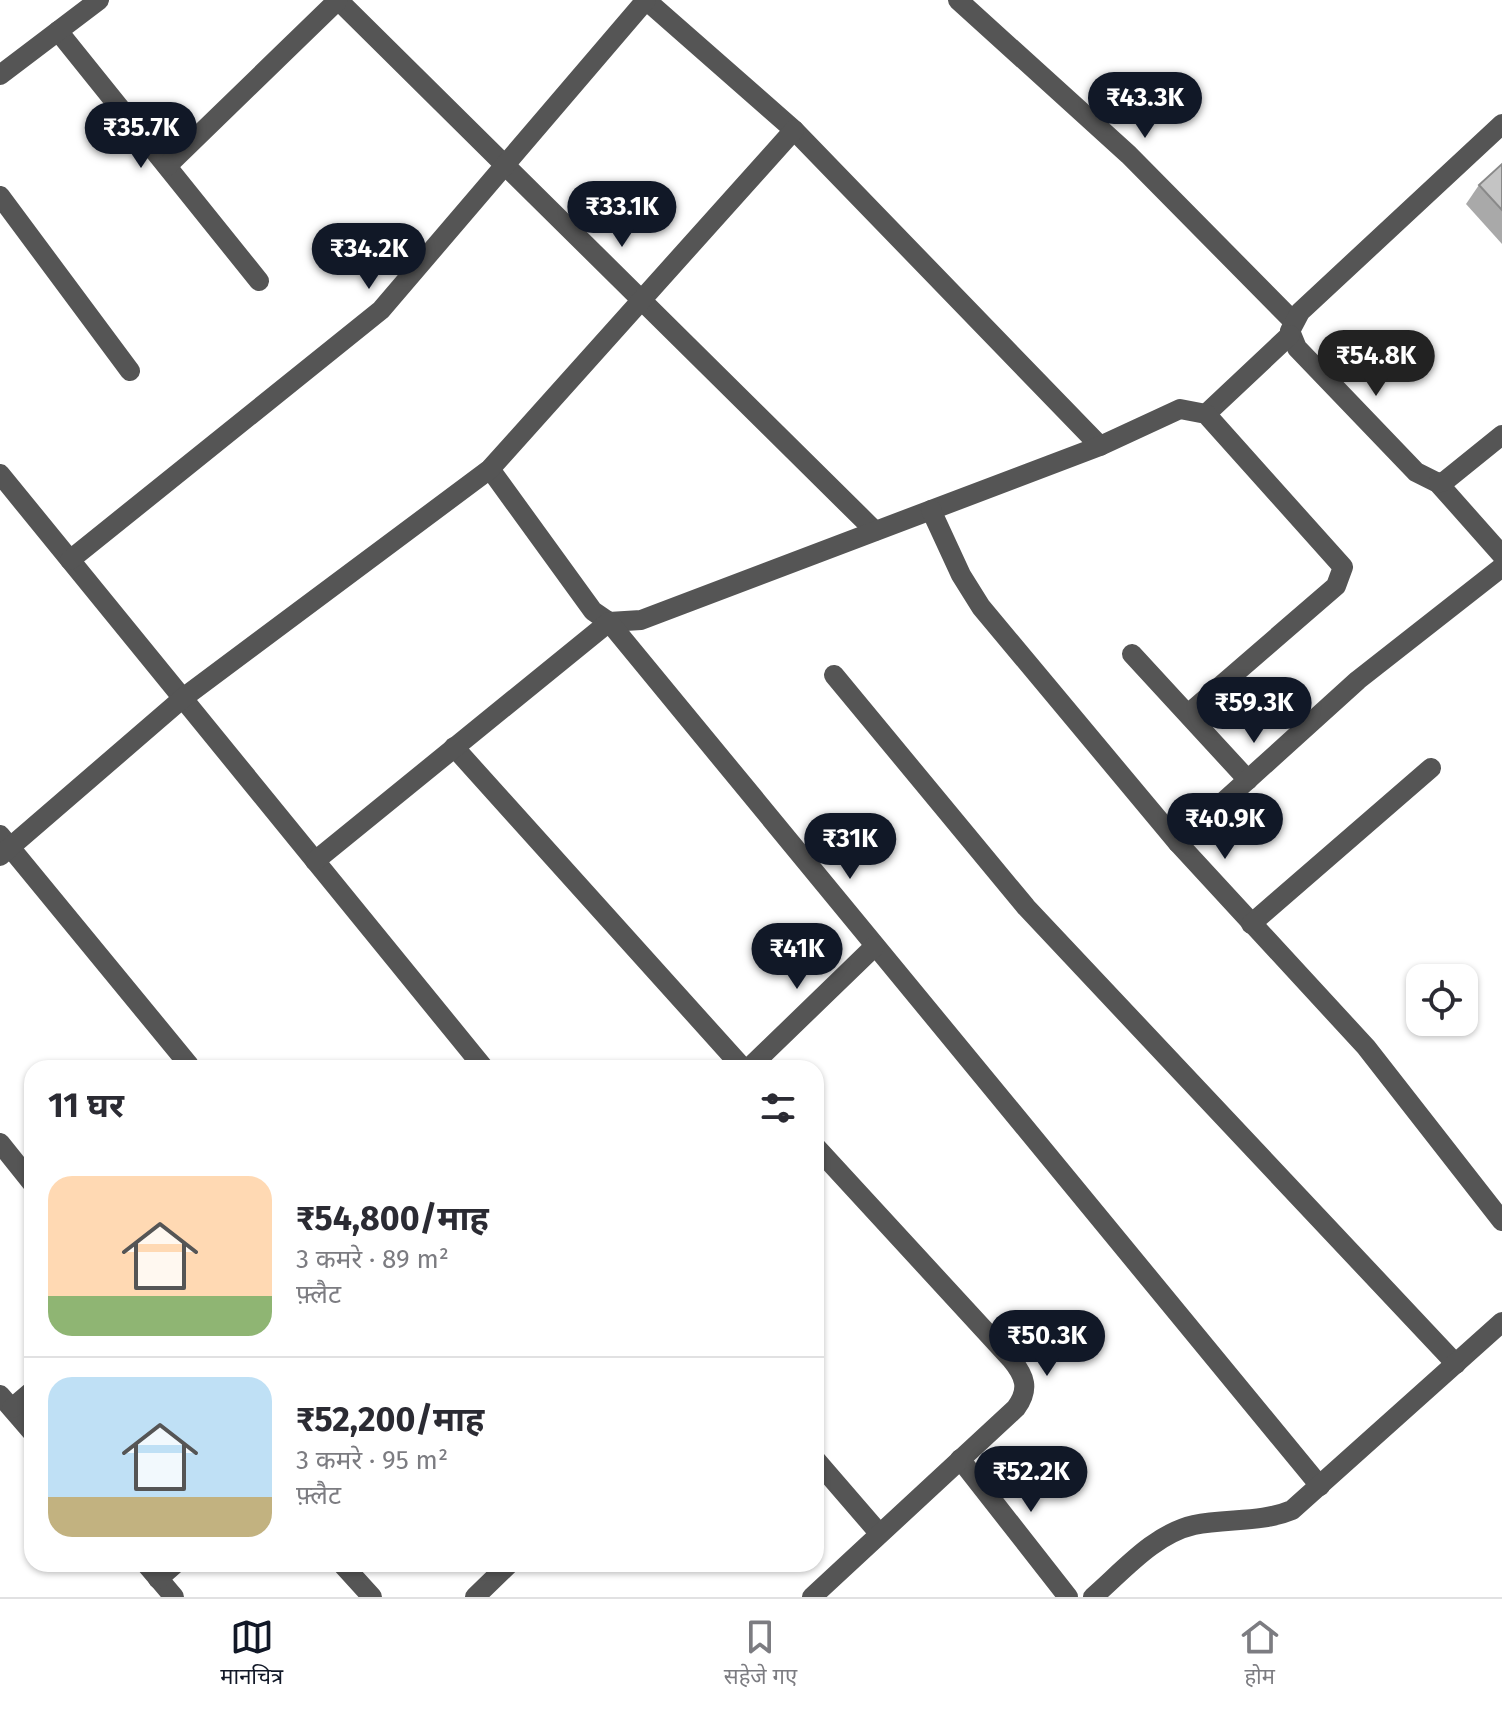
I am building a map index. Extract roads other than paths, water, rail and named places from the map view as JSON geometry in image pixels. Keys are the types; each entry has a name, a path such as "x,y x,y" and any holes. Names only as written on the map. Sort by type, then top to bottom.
{"street":[{"path":"0,75 99,0"},
{"path":"167,166 338,0 875,531"},
{"path":"70,560 381,310 646,0 794,130 1100,446"},
{"path":"958,0 1129,155 1292,328 1297,348 1416,472 1438,483 1502,555"},
{"path":"58,31 259,281"},
{"path":"1206,414 1502,124"},
{"path":"185,1060 4,846 183,698 490,469 794,130"},
{"path":"0,196 130,371"},
{"path":"315,861 609,622 641,620 1100,446 1180,409 1206,414 1343,567 1336,586 1188,714"},
{"path":"1438,483 1445,481 1502,435"},
{"path":"490,469 593,611 609,622 1320,1486"},
{"path":"0,474 477,1060"},
{"path":"931,510 961,575 981,607 1178,843 1366,1047 1502,1221"},
{"path":"1178,843 1358,680 1502,567"},
{"path":"1132,654 1248,780"},
{"path":"834,675 1026,907 1456,1364"},
{"path":"454,747 739,1060"},
{"path":"1251,924 1431,768"},
{"path":"754,1060 875,946"},
{"path":"0,1143 24,1173"},
{"path":"812,1597 1016,1408 1024,1393 1024,1375 824,1156"},
{"path":"1093,1597 1158,1541 1178,1530 1276,1517 1292,1510 1502,1322"},
{"path":"6,1401 24,1422"},
{"path":"960,1459 1068,1597"},
{"path":"824,1469 879,1533"},
{"path":"153,1572 174,1597"},
{"path":"349,1572 372,1597"},
{"path":"475,1597 501,1572"}]}
